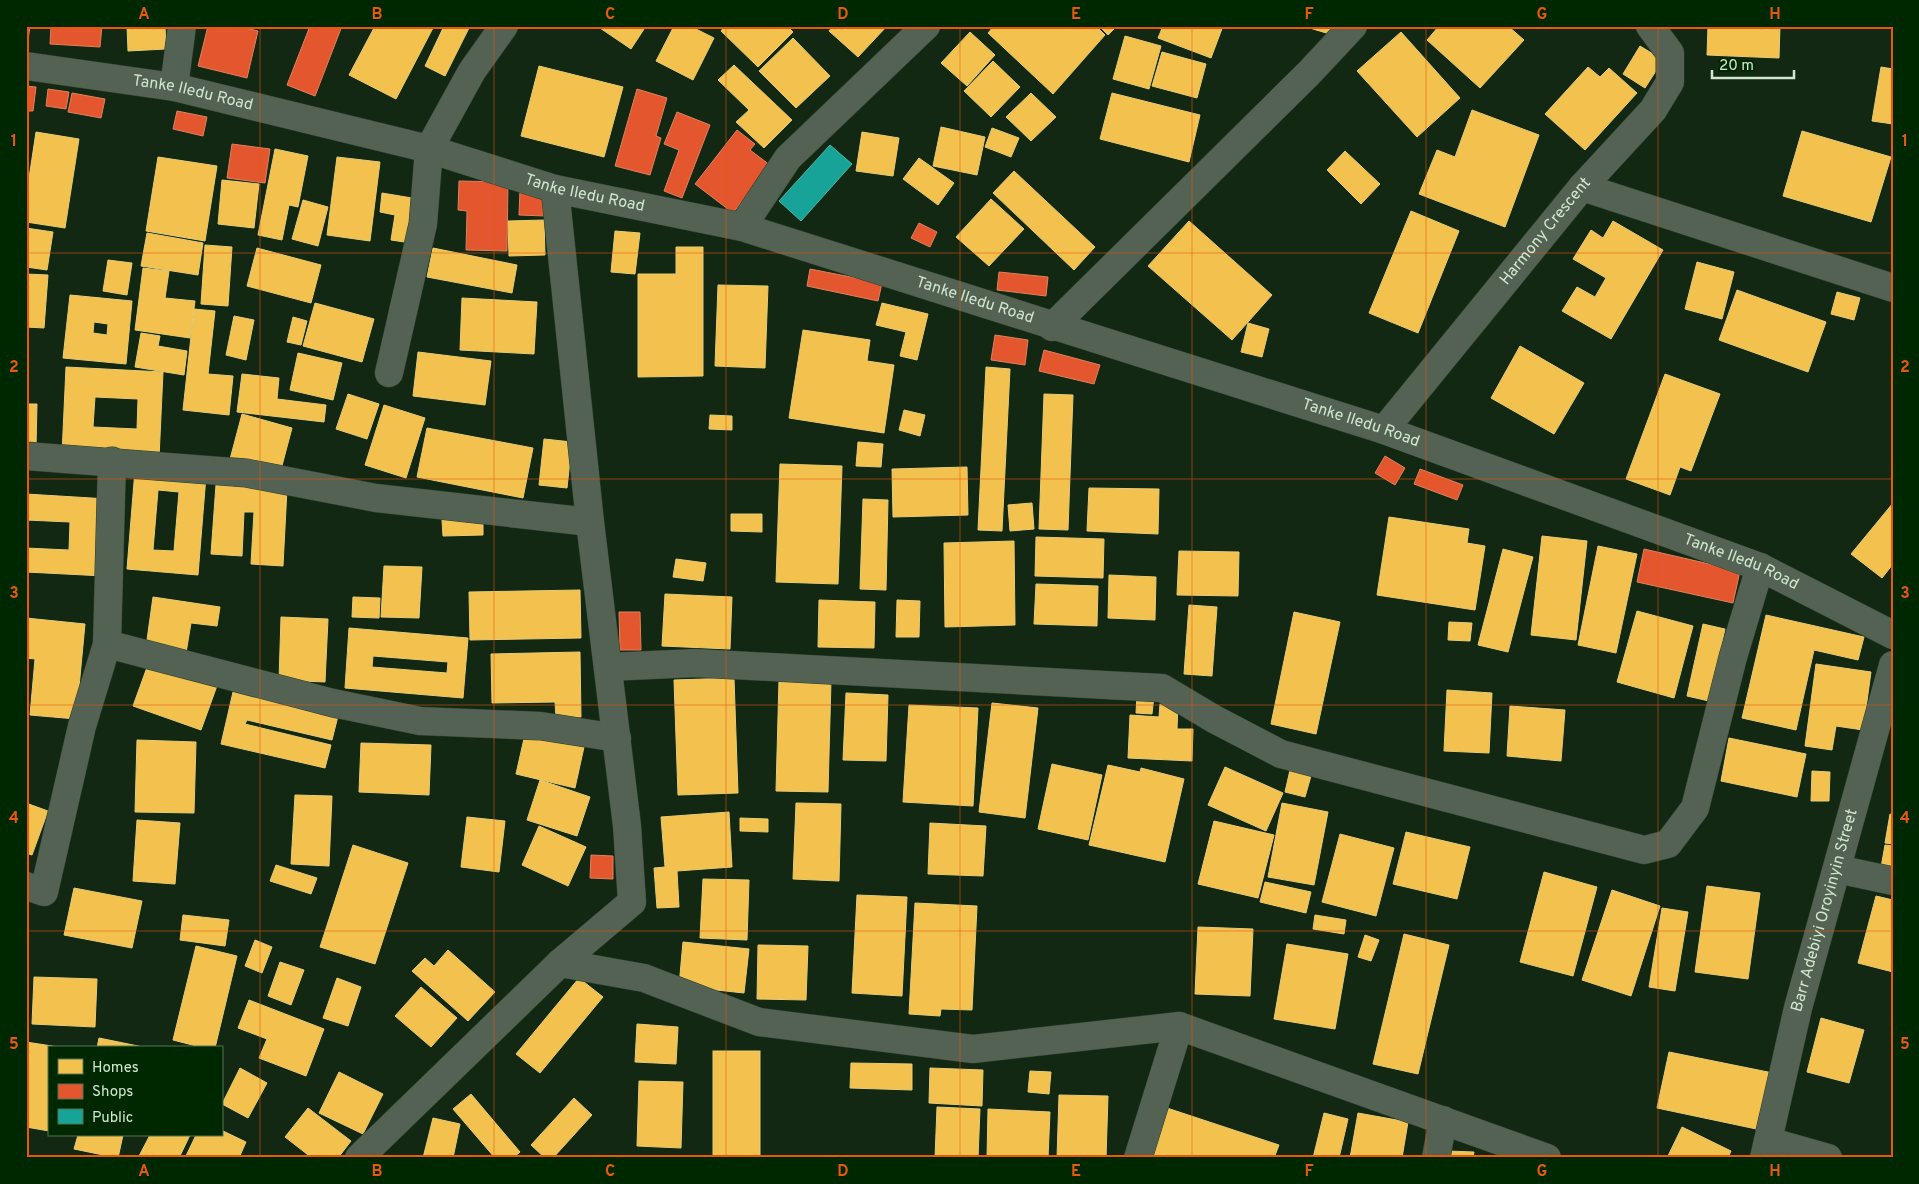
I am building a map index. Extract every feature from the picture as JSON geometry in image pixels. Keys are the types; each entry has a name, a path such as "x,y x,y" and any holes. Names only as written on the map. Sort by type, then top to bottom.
{"street":[{"path":"174,87 182,26"},
{"path":"389,373 423,224 429,148 472,72 504,26"},
{"path":"742,228 788,158 926,26"},
{"path":"1052,327 1309,73 1353,26"},
{"name":"Harmony Crescent","path":"1384,430 1582,187 1653,110 1670,82 1670,53 1650,26"},
{"name":"Tanke Iledu Road","path":"26,66 174,87 429,148 555,189 742,228 1384,430 1760,567 1893,635"},
{"path":"1582,187 1893,288"},
{"path":"359,1158 560,963 632,902 627,826 590,522 555,189"},
{"path":"26,456 246,473 376,498 590,522"},
{"path":"26,886 44,892 82,726 107,644 112,462"},
{"path":"608,667 696,663 1162,688 1214,719 1281,754 1644,850 1668,844 1695,808 1733,657 1760,567"},
{"path":"107,644 332,703 420,721 541,726 617,738"},
{"name":"Barr Adebiyi Oroyinyin Street","path":"1766,1149 1798,1008 1893,665"},
{"path":"1837,869 1893,881"},
{"path":"560,963 644,978 759,1022 972,1049 1179,1026 1548,1158"},
{"path":"1138,1158 1179,1026"},
{"path":"1436,1158 1443,1120"},
{"path":"1766,1149 1828,1158"}],"building: Homes":[{"path":"127,26 165,26 166,49 128,51"},
{"path":"375,26 434,26 396,99 349,75"},
{"path":"444,26 470,26 445,76 425,66"},
{"path":"597,26 646,26 631,49"},
{"path":"674,26 690,26 714,38 693,80 656,61"},
{"path":"725,26 787,26 793,32 758,67 721,31"},
{"path":"833,26 887,26 858,57 829,31"},
{"path":"994,26 1096,26 1105,35 1053,94 988,33"},
{"path":"1099,26 1117,26 1108,35"},
{"path":"1163,26 1223,26 1211,58 1158,38"},
{"path":"1303,26 1336,26 1333,35"},
{"path":"1439,26 1508,26 1524,40 1480,88 1427,40"},
{"path":"1708,26 1780,26 1779,58 1707,55"},
{"path":"970,32 995,55 967,86 941,63"},
{"path":"1401,32 1460,98 1417,137 1357,71"},
{"path":"1125,36 1161,46 1149,89 1113,79"},
{"path":"793,38 830,76 796,108 759,71"},
{"path":"1640,46 1663,60 1645,88 1623,74"},
{"path":"1162,52 1206,64 1197,98 1152,86"},
{"path":"993,61 1020,87 991,117 964,91"},
{"path":"734,65 792,120 764,148 736,122 749,110 718,80"},
{"path":"539,66 623,87 604,157 521,136"},
{"path":"1588,67 1600,77 1609,68 1637,93 1585,150 1545,114"},
{"path":"1881,67 1893,69 1893,124 1872,121"},
{"path":"1031,93 1056,117 1031,141 1006,117"},
{"path":"1112,93 1200,115 1189,162 1100,139"},
{"path":"1472,110 1539,135 1505,227 1419,194 1437,150 1455,157"},
{"path":"941,127 985,137 977,175 933,166"},
{"path":"992,128 1019,138 1011,157 985,147"},
{"path":"1802,131 1891,157 1871,222 1783,196"},
{"path":"36,132 79,139 65,228 26,222 26,198"},
{"path":"862,132 899,138 893,176 856,171"},
{"path":"275,149 308,156 298,207 289,205 282,240 258,235"},
{"path":"1345,151 1380,184 1361,204 1327,170"},
{"path":"158,157 217,166 205,241 146,231"},
{"path":"337,157 380,162 370,241 327,235"},
{"path":"919,158 954,183 938,205 903,179"},
{"path":"1014,171 1095,247 1074,270 993,193"},
{"path":"222,180 259,184 254,228 218,224"},
{"path":"382,193 418,199 411,243 391,240 395,215 380,212"},
{"path":"991,199 1024,229 989,266 956,237"},
{"path":"303,200 328,207 318,246 292,239"},
{"path":"1411,211 1459,231 1418,333 1369,313"},
{"path":"544,220 545,255 509,256 508,221"},
{"path":"1189,221 1272,295 1232,340 1148,266"},
{"path":"1613,221 1663,250 1611,339 1562,311 1577,287 1595,297 1606,278 1573,259 1591,230 1603,238"},
{"path":"26,228 53,232 47,270 26,267"},
{"path":"615,231 640,233 635,274 611,272"},
{"path":"147,233 203,243 198,275 141,266"},
{"path":"205,245 232,247 228,306 201,304"},
{"path":"676,247 703,247 703,376 638,377 638,274 676,274"},
{"path":"257,248 321,265 311,303 247,286"},
{"path":"433,248 517,265 512,293 427,277"},
{"path":"108,260 132,263 127,295 103,291"},
{"path":"1697,262 1734,272 1722,319 1685,309"},
{"path":"143,268 169,271 165,298 195,301 190,338 135,330"},
{"path":"26,274 48,275 44,328 26,327"},
{"path":"718,285 768,286 765,368 715,366"},
{"path":"1737,290 1826,322 1808,372 1719,340"},
{"path":"1837,292 1860,298 1854,320 1831,314"},
{"path":"70,295 132,301 126,364 63,358","holes":["94,322 108,324 107,335 93,333"]},
{"path":"462,298 537,302 534,354 460,350"},
{"path":"315,303 374,319 362,362 303,346"},
{"path":"882,303 928,314 917,360 900,356 906,332 876,325"},
{"path":"194,309 215,311 208,374 233,376 229,415 183,410"},
{"path":"234,316 254,320 246,360 226,355"},
{"path":"293,317 307,321 301,345 287,342"},
{"path":"1248,323 1269,329 1262,357 1241,352"},
{"path":"803,330 870,340 867,361 894,365 884,433 789,418"},
{"path":"141,333 160,336 158,346 187,351 184,375 135,367"},
{"path":"1520,346 1584,383 1554,434 1491,398"},
{"path":"418,352 491,361 485,405 413,396"},
{"path":"298,353 342,363 333,400 290,390"},
{"path":"66,367 163,372 159,458 62,454","holes":["95,397 138,399 137,429 93,427"]},
{"path":"986,367 1010,369 1002,531 978,530"},
{"path":"242,374 279,378 277,399 326,405 324,422 237,412"},
{"path":"1665,374 1720,394 1691,471 1680,467 1670,495 1626,479"},
{"path":"348,394 379,404 367,439 336,429"},
{"path":"1044,394 1073,395 1068,530 1039,529"},
{"path":"26,404 37,404 36,447 26,447"},
{"path":"384,405 425,418 406,478 365,465"},
{"path":"904,410 925,415 920,436 899,430"},
{"path":"242,414 292,428 279,477 229,463"},
{"path":"710,415 732,416 732,430 709,429"},
{"path":"427,428 533,448 523,498 417,477"},
{"path":"544,439 572,442 567,488 539,485"},
{"path":"858,442 883,444 881,467 856,466"},
{"path":"780,464 842,466 838,584 776,582"},
{"path":"967,467 968,515 893,517 892,469"},
{"path":"135,470 206,476 198,575 127,569","holes":["158,490 179,492 174,551 153,550"]},
{"path":"216,485 287,489 283,566 251,564 254,512 244,512 242,556 211,554"},
{"path":"1089,488 1159,489 1158,534 1087,531"},
{"path":"26,494 108,499 104,576 26,572 26,548 69,550 70,522 26,520"},
{"path":"863,499 888,500 886,590 860,589"},
{"path":"1032,503 1034,529 1010,531 1008,505"},
{"path":"1893,503 1893,564 1882,578 1851,554"},
{"path":"731,514 762,514 762,532 731,531"},
{"path":"1389,517 1469,529 1467,543 1485,546 1475,610 1377,595"},
{"path":"483,519 483,535 443,536 442,520"},
{"path":"1542,536 1587,541 1576,640 1531,635"},
{"path":"1036,537 1104,539 1103,578 1035,576"},
{"path":"1014,541 1015,625 945,627 944,543"},
{"path":"1598,546 1637,554 1616,653 1578,645"},
{"path":"1503,549 1533,557 1508,652 1478,645"},
{"path":"1179,551 1239,552 1238,596 1177,595"},
{"path":"676,559 706,563 703,581 673,577"},
{"path":"384,566 422,567 419,618 381,617"},
{"path":"1109,575 1156,577 1155,620 1108,618"},
{"path":"1036,584 1098,586 1097,626 1034,624"},
{"path":"580,590 581,638 470,640 469,592"},
{"path":"665,594 732,597 730,649 662,646"},
{"path":"153,597 220,607 217,626 191,623 186,653 146,647"},
{"path":"353,597 380,598 379,618 352,617"},
{"path":"819,600 875,602 874,648 818,647"},
{"path":"897,600 920,601 919,637 896,637"},
{"path":"1189,605 1217,607 1212,676 1184,674"},
{"path":"1637,611 1693,626 1674,698 1617,682"},
{"path":"1294,612 1340,622 1316,734 1271,724"},
{"path":"1766,615 1864,637 1858,660 1814,650 1796,730 1742,718"},
{"path":"281,617 328,619 325,682 279,680"},
{"path":"26,618 85,624 76,719 30,715 35,659 26,658"},
{"path":"1449,622 1472,623 1470,641 1448,640"},
{"path":"1703,624 1725,629 1709,701 1687,696"},
{"path":"349,628 468,638 463,698 345,688","holes":["373,656 448,662 447,673 372,667"]},
{"path":"580,652 581,717 556,718 555,702 492,703 491,654"},
{"path":"150,659 218,683 201,730 133,706"},
{"path":"1816,664 1871,672 1863,730 1836,726 1832,750 1805,746"},
{"path":"734,678 738,793 678,795 674,680"},
{"path":"779,680 831,681 828,792 776,791"},
{"path":"1447,690 1492,693 1489,753 1444,751"},
{"path":"233,692 338,716 332,740 247,720 245,724 331,745 325,768 221,744"},
{"path":"846,693 888,695 886,761 843,760"},
{"path":"1137,695 1154,695 1152,714 1136,713"},
{"path":"992,703 1038,708 1025,818 979,812"},
{"path":"1160,704 1178,705 1177,729 1193,729 1192,761 1128,758 1130,715 1159,717"},
{"path":"909,705 978,708 973,806 903,802"},
{"path":"1510,706 1565,710 1561,761 1507,756"},
{"path":"525,734 584,747 575,788 516,774"},
{"path":"1729,738 1806,754 1797,797 1721,781"},
{"path":"137,740 196,742 194,813 135,812"},
{"path":"361,743 431,745 429,795 359,792"},
{"path":"1052,764 1102,775 1088,840 1038,829"},
{"path":"1108,765 1140,772 1141,768 1184,779 1165,862 1089,845"},
{"path":"1225,767 1283,793 1266,831 1208,805"},
{"path":"1290,770 1311,776 1305,797 1285,792"},
{"path":"1812,771 1830,772 1829,801 1811,801"},
{"path":"540,780 590,797 577,836 527,820"},
{"path":"295,795 332,796 329,866 291,864"},
{"path":"26,803 48,811 32,855 26,853"},
{"path":"796,803 841,804 839,881 793,879"},
{"path":"1282,803 1328,812 1314,885 1268,877"},
{"path":"729,812 732,867 677,871 679,907 657,908 654,868 665,867 661,817"},
{"path":"1890,814 1893,815 1893,844 1885,843"},
{"path":"467,817 505,821 499,872 461,867"},
{"path":"740,818 768,819 768,832 740,831"},
{"path":"137,820 180,823 175,884 133,881"},
{"path":"1214,821 1274,835 1258,898 1198,884"},
{"path":"930,823 986,826 983,876 928,874"},
{"path":"539,826 586,847 568,886 522,865"},
{"path":"1406,832 1470,847 1457,899 1393,884"},
{"path":"1340,834 1394,848 1376,916 1322,902"},
{"path":"353,845 408,863 375,964 320,947"},
{"path":"1885,845 1893,846 1893,876 1880,873"},
{"path":"276,865 317,878 311,894 270,881"},
{"path":"1544,872 1597,887 1573,976 1520,962"},
{"path":"703,879 749,880 747,940 700,938"},
{"path":"1265,882 1311,892 1306,913 1260,902"},
{"path":"1707,886 1760,893 1748,979 1695,972"},
{"path":"74,888 142,901 132,948 64,935"},
{"path":"1612,890 1660,906 1631,996 1582,980"},
{"path":"857,895 907,897 902,996 852,993"},
{"path":"1876,896 1893,900 1893,972 1858,963"},
{"path":"915,903 977,906 972,1010 941,1009 940,1016 909,1014"},
{"path":"1662,908 1688,912 1675,991 1649,987"},
{"path":"183,915 229,920 225,946 180,940"},
{"path":"1315,915 1346,920 1344,934 1313,929"},
{"path":"1198,927 1253,929 1250,996 1195,994"},
{"path":"1404,934 1449,945 1418,1074 1373,1064"},
{"path":"1365,935 1379,940 1371,961 1358,957"},
{"path":"255,940 272,947 262,973 245,966"},
{"path":"683,942 749,949 744,993 679,986"},
{"path":"1287,944 1348,954 1335,1029 1274,1019"},
{"path":"758,945 808,946 806,1000 757,999"},
{"path":"196,946 237,956 215,1046 196,1046 173,1040"},
{"path":"448,950 495,992 468,1021 412,971 425,958 434,966"},
{"path":"280,962 304,970 291,1005 268,996"},
{"path":"34,977 97,979 95,1027 32,1024"},
{"path":"337,978 361,987 348,1026 323,1018"},
{"path":"579,978 603,997 540,1073 516,1054"},
{"path":"421,987 457,1018 431,1047 395,1016"},
{"path":"249,1000 324,1029 306,1076 259,1058 267,1039 238,1028"},
{"path":"1821,1018 1864,1030 1849,1083 1807,1072"},
{"path":"637,1024 678,1027 676,1064 635,1062"},
{"path":"99,1038 138,1046 97,1046"},
{"path":"26,1042 52,1046 48,1046 48,1131 26,1127"},
{"path":"713,1051 760,1051 760,1158 713,1158"},
{"path":"1669,1052 1773,1073 1761,1130 1657,1108"},
{"path":"851,1063 912,1064 912,1090 850,1088"},
{"path":"240,1068 267,1083 248,1118 222,1104"},
{"path":"930,1068 983,1070 982,1106 929,1103"},
{"path":"1030,1071 1051,1072 1049,1094 1028,1092"},
{"path":"339,1072 383,1094 363,1134 319,1113"},
{"path":"639,1081 683,1082 681,1148 637,1146"},
{"path":"471,1094 520,1152 513,1158 495,1158 453,1109"},
{"path":"1059,1095 1108,1096 1106,1158 1057,1158"},
{"path":"574,1098 592,1115 553,1158 545,1158 531,1145"},
{"path":"937,1107 980,1109 978,1158 935,1158"},
{"path":"308,1108 351,1141 338,1158 312,1158 285,1137"},
{"path":"1167,1108 1279,1145 1274,1158 1150,1158"},
{"path":"988,1109 1050,1112 1048,1158 987,1158"},
{"path":"1324,1113 1348,1119 1339,1158 1313,1158"},
{"path":"1358,1113 1408,1122 1402,1158 1350,1158"},
{"path":"433,1118 460,1124 453,1158 423,1158"},
{"path":"1682,1127 1731,1151 1728,1158 1667,1158"},
{"path":"222,1130 246,1142 239,1158 185,1158 196,1136 222,1136"},
{"path":"78,1136 123,1136 118,1158 74,1149"},
{"path":"149,1136 190,1136 179,1158 138,1158"},
{"path":"1448,1151 1474,1152 1473,1158 1448,1158"}],"building: Shops":[{"path":"26,26 30,26 28,41 26,41"},
{"path":"51,26 102,26 100,47 50,44"},
{"path":"208,26 237,26 258,31 247,78 198,66"},
{"path":"310,26 342,26 315,96 287,85"},
{"path":"26,86 36,87 33,111 26,111"},
{"path":"48,89 69,92 66,109 46,106"},
{"path":"637,89 667,98 656,136 661,138 650,175 615,166"},
{"path":"72,93 105,99 101,118 68,112"},
{"path":"177,111 207,117 203,136 173,129"},
{"path":"677,112 710,125 682,198 664,191 679,150 664,144"},
{"path":"737,130 755,144 750,150 770,165 733,213 695,184"},
{"path":"232,144 270,149 265,183 227,178"},
{"path":"459,181 508,182 507,251 466,250 467,211 458,210"},
{"path":"520,190 545,190 545,216 519,215"},
{"path":"919,223 937,232 930,247 911,238"},
{"path":"810,269 882,283 878,301 807,286"},
{"path":"999,272 1048,277 1046,296 997,290"},
{"path":"995,335 1028,340 1025,365 991,360"},
{"path":"1044,350 1100,365 1094,384 1039,371"},
{"path":"1385,456 1405,468 1395,485 1375,473"},
{"path":"1420,469 1463,485 1457,500 1414,484"},
{"path":"1644,549 1740,571 1733,603 1637,582"},
{"path":"619,612 640,612 641,650 620,650"},
{"path":"591,855 613,856 613,879 590,878"}],"building: Public":[{"path":"830,145 852,164 801,221 779,201"}]}
